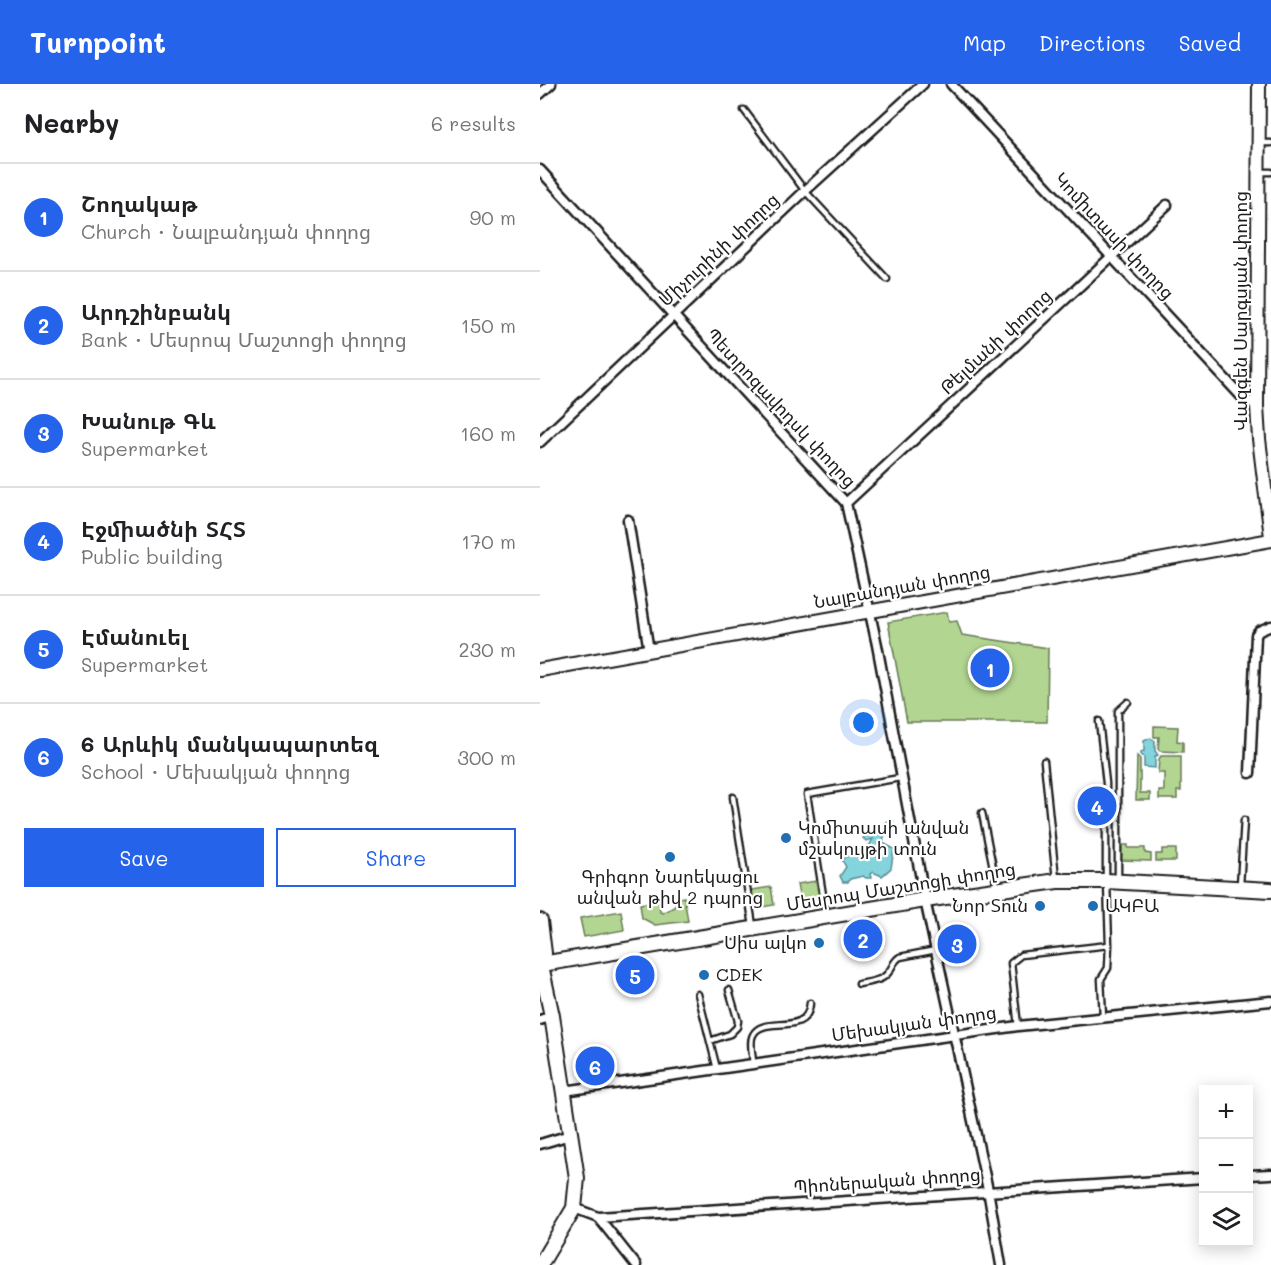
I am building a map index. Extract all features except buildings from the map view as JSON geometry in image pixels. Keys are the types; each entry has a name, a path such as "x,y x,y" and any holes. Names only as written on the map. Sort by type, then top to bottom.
{"main road":[{"name":"Մեսրոպ Մաշտոցի փողոց","path":"541,963 925,900 1057,881 1271,890"},
{"path":"540,921 544,953 541,963 546,1018 564,1091 577,1178 574,1208 540,1265"}],"street":[{"path":"540,94 551,84"},
{"name":"Միչուրինի փողոց","path":"540,442 805,191 923,84"},
{"name":"Կոմիտասի փողոց","path":"951,84 1242,398 1257,406"},
{"name":"Վազգեն Սարգսյան փողոց","path":"1258,84 1265,143 1265,172 1257,406 1271,538"},
{"name":"Պետրոզավոդսկ փողոց","path":"540,170 846,503 877,645 900,778 925,900 988,1190 1001,1265"},
{"name":"Թելմանի փողոց","path":"846,503 1167,205"},
{"path":"628,520 649,651"},
{"name":"Նալբանդյան փողոց","path":"540,670 1271,538"},
{"path":"1250,773 1256,635 1259,631 1271,626"},
{"name":"Մեխակյան փողոց","path":"564,1091 1018,1026 1271,1001"},
{"path":"540,1143 570,1135"},
{"path":"1253,1175 1271,1174"},
{"name":"Պիոներական փողոց","path":"574,1208 598,1217 988,1190 1199,1178"},
{"path":"598,1217 636,1265"}],"lane":[{"path":"744,110 805,191 887,279"},
{"path":"1103,1017 1101,979 1108,968 1118,711 1128,702"},
{"path":"1099,721 1106,783 1110,882"},
{"path":"1044,761 1057,881"},
{"path":"826,916 807,794 900,778"},
{"path":"733,797 754,929"},
{"path":"982,813 997,889"},
{"path":"1240,888 1244,820"},
{"path":"1018,1026 1011,963 1015,958 1109,945"},
{"path":"859,984 881,979 888,974 900,957 936,950"},
{"path":"710,1041 730,1034 737,1027 738,1021 729,990"},
{"path":"698,994 717,1069"},
{"path":"753,1064 752,1037 755,1032 762,1028 801,1021 810,1011 810,1003"}],"green space":[{"path":"947,612 949,622 957,621 962,635 1048,648 1047,722 907,722 888,622"},
{"path":"1154,726 1178,727 1177,741 1183,742 1183,752 1160,751 1158,749 1159,737 1154,737"},
{"path":"1137,756 1140,759 1140,793 1150,793 1150,800 1136,800"},
{"path":"1161,756 1181,756 1181,791 1177,791 1177,799 1159,799 1159,791 1164,791 1164,773 1158,773"},
{"path":"1120,845 1128,845 1128,848 1145,848 1145,853 1151,854 1151,861 1120,860"},
{"path":"1162,849 1176,849 1176,861 1156,861 1156,854 1162,854"},
{"path":"816,881 819,898 800,901 797,884"},
{"path":"771,887 774,905 755,908 752,890"},
{"path":"684,897 688,921 655,925 642,918 640,904 659,901 660,912 663,913 674,907 680,898"},
{"path":"621,911 624,930 584,937 580,918"}],"water":[{"path":"1150,738 1155,741 1155,751 1158,755 1155,757 1155,768 1144,767 1144,757 1141,755 1144,751 1144,741"},
{"path":"891,819 893,821 883,843 894,849 891,868 882,876 873,872 870,874 871,878 863,876 843,882 840,876 846,867 842,860 852,852 869,846 873,839 866,841 863,838"}],"place":[{"name":"Շողակաթ","path":"990,668"},
{"name":"Էջմիածնի ՏՀՏ","path":"1097,806"},
{"name":"Կոմիտասի անվան մշակույթի տուն","path":"786,838"},
{"name":"Գրիգոր Նարեկացու անվան թիվ 2 դպրոց","path":"670,857"},
{"name":"Նոր Տուն","path":"1040,906"},
{"name":"ԱԿԲԱ","path":"1093,906"},
{"name":"Արդշինբանկ","path":"863,939"},
{"name":"Սիս ալկո","path":"819,943"},
{"name":"Խանութ Գև","path":"957,944"},
{"name":"Էմանուել","path":"635,975"},
{"name":"CDEK","path":"704,975"},
{"name":"6 Արևիկ մանկապարտեզ","path":"595,1066"}]}
